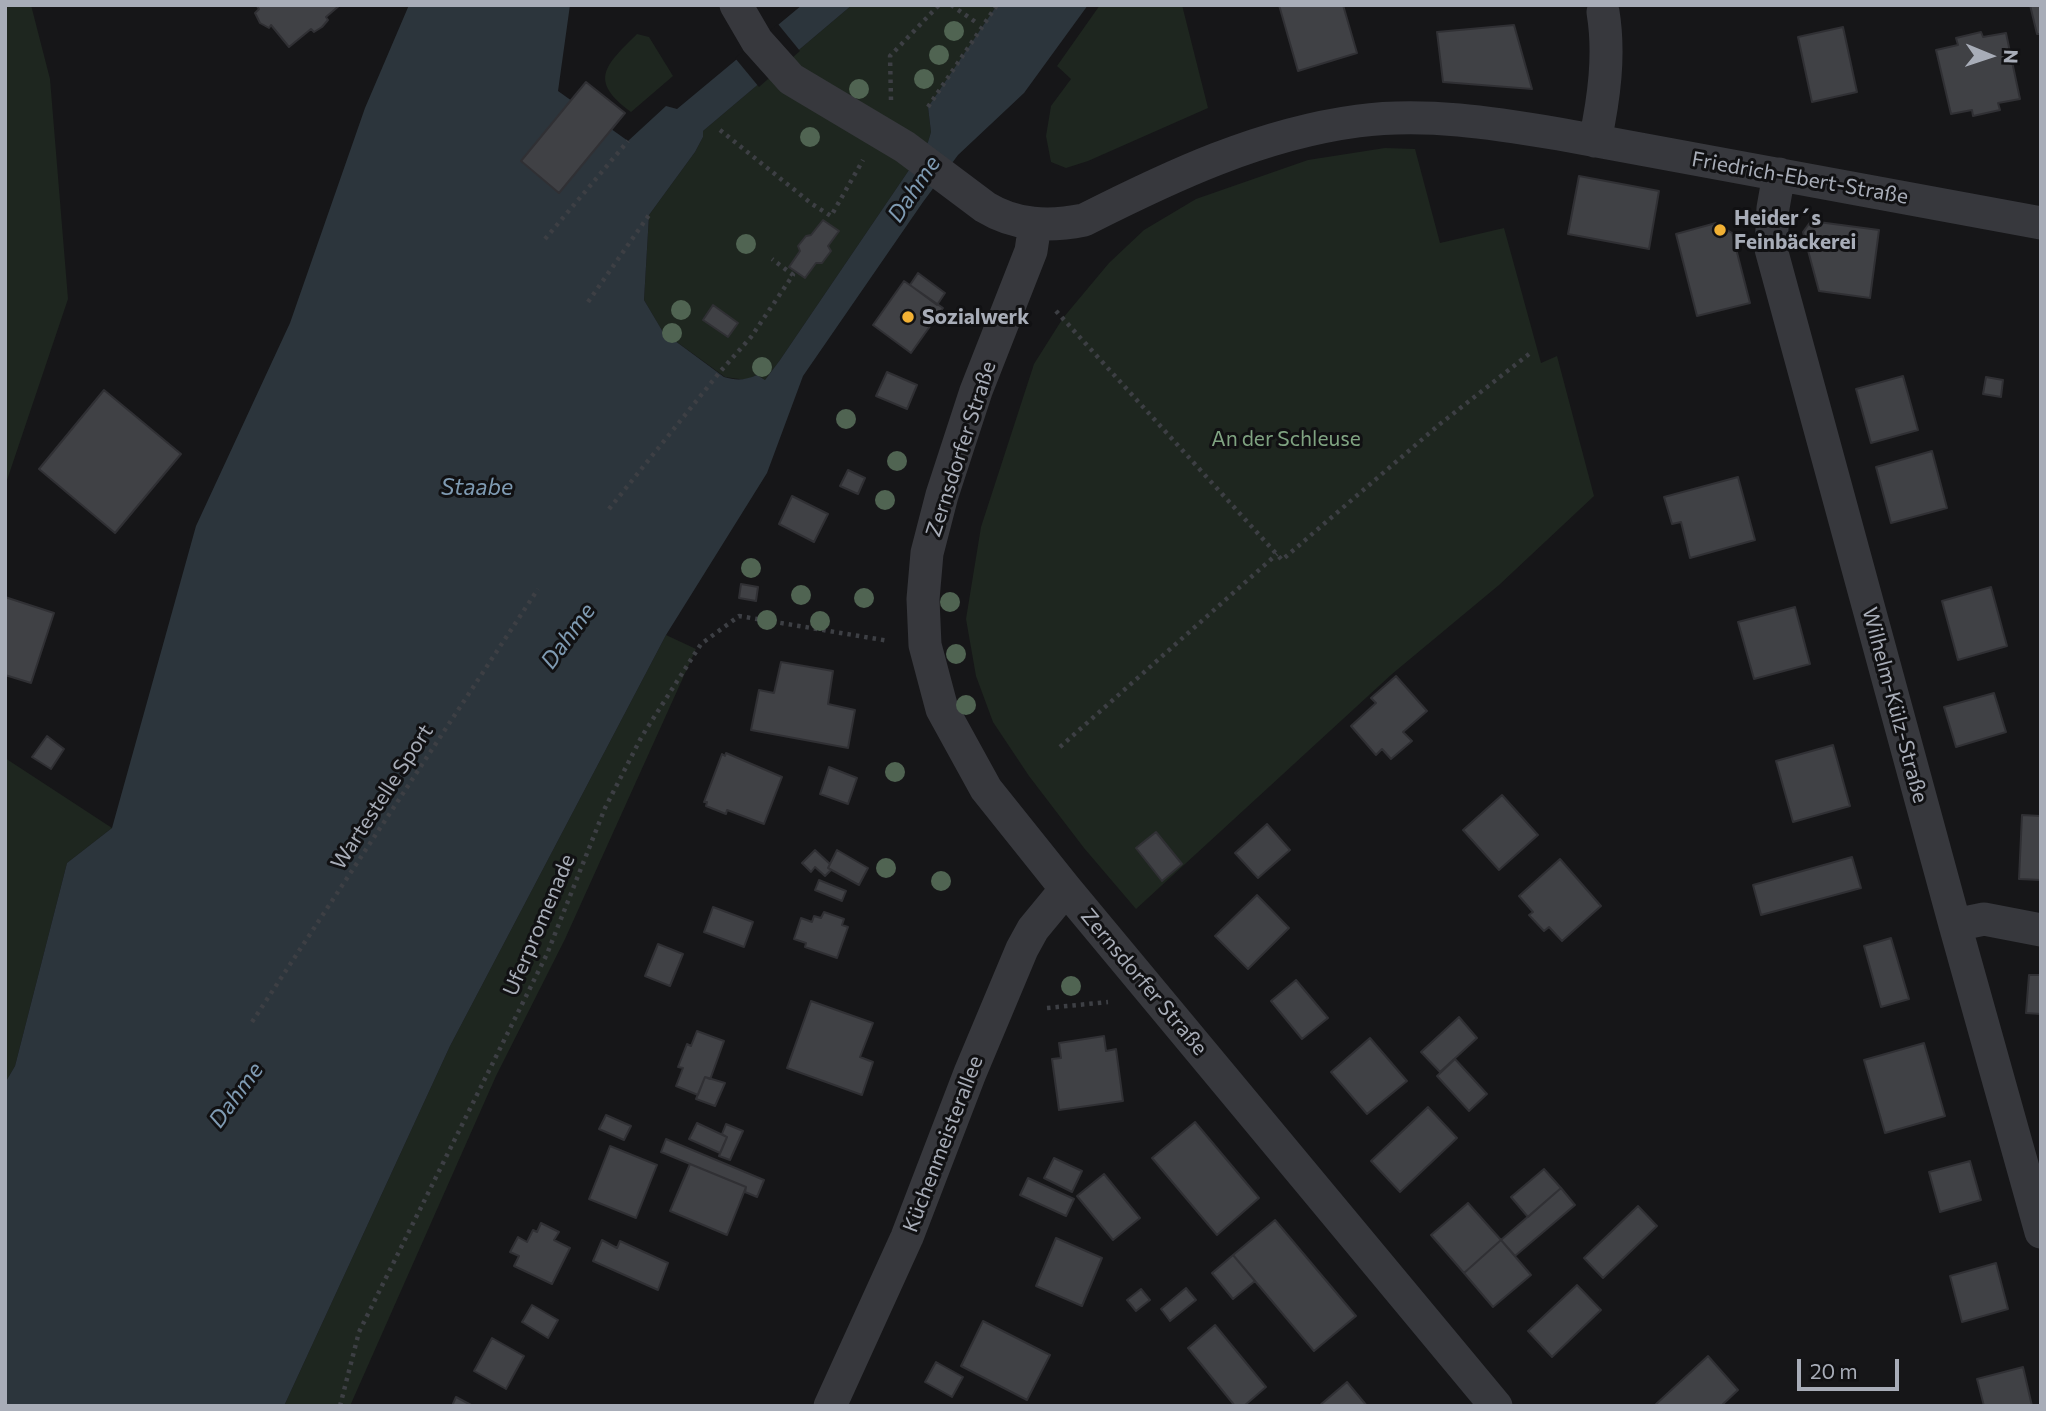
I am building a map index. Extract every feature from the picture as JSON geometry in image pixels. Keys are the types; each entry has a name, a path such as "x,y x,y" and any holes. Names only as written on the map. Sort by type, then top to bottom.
{"street":[{"path":"736,5 757,41 780,68 805,89 905,147 997,215 1035,224"},
{"path":"1595,141 1604,94 1606,56 1603,12"},
{"name":"Friedrich-Ebert-Straße","path":"1035,224 1060,225 1084,220 1221,156 1294,135 1358,121 1415,118 1486,122 1559,134 2041,223"},
{"name":"Wilhelm-Külz-Straße","path":"1779,174 1773,208 1771,249 2041,1232"},
{"name":"Zernsdorfer Straße","path":"1035,224 1031,251 976,391 936,519 926,565 923,599 925,645 942,709 986,789 1496,1406"},
{"name":"Küchenmeisterallee","path":"830,1406 907,1237 970,1073 1022,949 1033,929 1066,889"},
{"path":"1955,925 1984,919 2041,930"}],"path":[{"path":"891,106 890,56 939,5"},
{"path":"951,5 978,23"},
{"path":"928,107 997,5"},
{"path":"720,130 812,204 831,216 866,155"},
{"path":"545,239 628,141"},
{"path":"588,302 649,215"},
{"path":"609,509 751,337 793,275 772,259"},
{"path":"1056,311 1282,560 1440,424 1529,354"},
{"path":"1060,747 1277,554"},
{"name":"Wartestelle Sport","path":"252,1021 538,589"},
{"name":"Uferpromenade","path":"340,1406 359,1332 547,954 605,808 642,736 701,644 739,617 889,641"},
{"path":"1047,1008 1108,1002"}],"green space":[{"path":"5,5 31,5 50,79 68,299 5,486"},
{"path":"852,5 997,5 928,107 931,132 928,142 780,360 765,380 757,375 746,380 725,377 663,332 644,300 649,215 695,152 703,137 703,131"},
{"path":"1100,5 1182,5 1208,108 1088,161 1066,168 1051,162 1046,136 1051,106 1071,79 1057,66"},
{"path":"637,34 649,37 673,76 631,112 609,91 606,73 617,55"},
{"name":"An der Schleuse","path":"1385,148 1415,149 1440,243 1504,228 1541,363 1557,356 1594,496 1499,585 1392,674 1136,909 1084,848 1029,776 993,722 976,676 966,619 981,527 1034,364 1063,318 1109,263 1144,230 1196,199 1308,160"},
{"path":"666,635 696,649 565,939 496,1076 350,1406 284,1406 450,1046"},
{"path":"5,758 112,828 67,863 15,1066 5,1083"}],"water":[{"name":"Staabe","path":"409,5 570,5 558,91 628,141 666,106 677,109 802,5 852,5 703,131 703,137 695,152 649,215 644,300 663,332 724,377 741,379 757,375 765,380 928,142 931,132 928,107 997,5 1088,5 1024,93 958,155 803,376 767,473 666,635 450,1046 284,1406 5,1406 5,1083 15,1066 67,863 112,828 196,526 290,323 365,108"}],"pier":[{"path":"778,24 800,51 759,87 735,58"}],"building":[{"path":"256,5 340,5 326,17 328,20 322,27 314,32 311,29 289,47 271,25 269,28 260,23 255,13 259,9"},
{"path":"1279,5 1343,5 1357,53 1298,71"},
{"path":"2030,5 2041,5 2041,34 2037,34"},
{"path":"1514,25 1532,89 1443,82 1437,32"},
{"path":"1843,27 1857,92 1812,102 1798,37"},
{"path":"1981,32 1983,37 2006,33 2020,99 1998,103 2000,110 1973,116 1972,110 1951,114 1936,50 1958,45 1956,38"},
{"path":"586,82 625,113 559,193 521,161"},
{"path":"1579,176 1659,191 1649,249 1568,234"},
{"path":"823,220 839,231 828,246 831,251 822,263 816,263 805,278 789,267 800,251 798,246"},
{"path":"1811,221 1879,230 1870,298 1819,291 1803,232"},
{"path":"1716,223 1732,233 1750,303 1697,316 1676,234"},
{"path":"918,273 945,293 937,305 910,285"},
{"name":"Sozialwerk","path":"904,281 943,308 911,353 873,325"},
{"path":"713,305 738,323 728,337 703,320"},
{"path":"887,372 917,385 907,409 876,396"},
{"path":"1903,376 1918,430 1871,443 1856,389"},
{"path":"1986,377 2003,380 2001,397 1983,394"},
{"path":"104,390 181,454 115,533 39,469"},
{"path":"1932,451 1947,508 1891,523 1876,467"},
{"path":"848,470 865,478 858,494 840,486"},
{"path":"1738,477 1755,540 1690,558 1681,522 1672,524 1664,497"},
{"path":"792,496 828,514 814,542 779,524"},
{"path":"741,584 758,587 756,601 739,598"},
{"path":"1991,587 2007,646 1958,660 1942,601"},
{"path":"5,597 54,613 31,683 5,675"},
{"path":"1795,607 1810,664 1754,679 1738,622"},
{"path":"781,662 833,671 828,704 855,710 848,748 751,730 759,690 774,693"},
{"path":"1396,676 1427,711 1403,732 1412,741 1391,759 1382,749 1376,755 1351,726 1376,703 1371,698"},
{"path":"1994,693 2006,732 1956,747 1944,707"},
{"path":"47,736 64,749 51,769 32,757"},
{"path":"1833,745 1850,806 1793,822 1776,761"},
{"path":"726,753 782,777 764,824 727,810 726,814 706,806 707,802 704,802 722,754 725,756"},
{"path":"829,767 857,778 848,804 820,794"},
{"path":"1502,795 1538,835 1499,870 1463,830"},
{"path":"2022,815 2041,816 2041,880 2019,879"},
{"path":"1267,824 1290,850 1258,878 1235,853"},
{"path":"1156,832 1182,864 1162,881 1136,848"},
{"path":"815,850 830,864 828,868 831,870 825,876 815,867 811,872 802,863"},
{"path":"837,850 868,868 859,885 828,868"},
{"path":"1852,857 1861,888 1761,915 1753,885"},
{"path":"1560,859 1601,906 1562,941 1549,927 1544,931 1529,915 1533,912 1519,896"},
{"path":"819,880 846,891 842,901 815,890"},
{"path":"1257,895 1289,928 1248,969 1215,936"},
{"path":"713,907 753,922 744,947 704,932"},
{"path":"824,912 844,919 842,925 848,927 837,958 805,947 806,943 794,939 801,918 812,922 814,916 821,918"},
{"path":"1891,938 1909,999 1881,1007 1864,946"},
{"path":"658,944 683,954 670,986 645,976"},
{"path":"2029,975 2041,975 2041,1014 2026,1013"},
{"path":"1296,980 1328,1018 1302,1039 1271,1001"},
{"path":"811,1001 873,1023 860,1057 873,1062 862,1095 787,1068"},
{"path":"1459,1017 1477,1038 1440,1072 1421,1052"},
{"path":"697,1031 724,1041 711,1077 705,1077 698,1095 676,1086 683,1068 678,1067 687,1044 691,1046"},
{"path":"1104,1036 1106,1051 1116,1049 1123,1101 1059,1110 1052,1059 1061,1058 1059,1043"},
{"path":"1370,1038 1407,1081 1367,1114 1331,1072"},
{"path":"1924,1043 1945,1116 1885,1133 1864,1060"},
{"path":"1455,1059 1487,1094 1469,1111 1437,1076"},
{"path":"705,1077 725,1083 715,1106 696,1099"},
{"path":"1428,1107 1457,1138 1400,1192 1371,1161"},
{"path":"606,1115 631,1126 624,1140 599,1129"},
{"path":"1195,1122 1259,1198 1217,1235 1152,1158"},
{"path":"697,1123 727,1137 720,1153 689,1139"},
{"path":"726,1124 743,1131 730,1160 719,1156 727,1137 722,1134"},
{"path":"666,1139 764,1180 757,1197 745,1192 746,1187 661,1152"},
{"path":"610,1146 657,1165 636,1218 589,1199"},
{"path":"1054,1158 1082,1171 1072,1192 1044,1178"},
{"path":"1970,1161 1981,1200 1940,1212 1929,1172"},
{"path":"690,1164 746,1187 727,1235 670,1211"},
{"path":"1544,1169 1561,1188 1528,1217 1511,1197"},
{"path":"1104,1174 1140,1218 1113,1240 1077,1196"},
{"path":"1028,1178 1074,1199 1066,1216 1020,1195"},
{"path":"1561,1188 1575,1205 1515,1256 1501,1240"},
{"path":"1468,1203 1501,1240 1464,1273 1431,1235"},
{"path":"1638,1206 1657,1226 1603,1278 1584,1258"},
{"path":"1275,1220 1356,1316 1314,1351 1233,1255"},
{"path":"541,1223 559,1232 554,1240 570,1248 552,1284 514,1266 519,1256 510,1252 518,1237 527,1242 533,1230 537,1232"},
{"path":"1056,1238 1102,1258 1082,1306 1036,1286"},
{"path":"602,1240 617,1248 620,1241 668,1263 658,1290 593,1261"},
{"path":"1501,1240 1531,1275 1493,1307 1464,1273"},
{"path":"1233,1255 1255,1281 1233,1299 1212,1273"},
{"path":"1996,1263 2008,1309 1962,1322 1950,1276"},
{"path":"1577,1285 1601,1310 1552,1357 1528,1331"},
{"path":"1186,1288 1196,1300 1170,1321 1161,1309"},
{"path":"1141,1289 1150,1300 1136,1311 1127,1300"},
{"path":"532,1305 558,1320 548,1338 522,1322"},
{"path":"983,1321 1050,1355 1027,1400 961,1366"},
{"path":"1215,1325 1266,1387 1244,1406 1235,1406 1188,1348"},
{"path":"492,1338 524,1356 506,1389 474,1371"},
{"path":"1708,1356 1738,1390 1721,1406 1654,1406"},
{"path":"936,1362 963,1377 952,1397 925,1382"},
{"path":"2023,1367 2032,1406 1984,1406 1977,1379"},
{"path":"1347,1382 1367,1406 1319,1406"},
{"path":"456,1397 473,1406 452,1406"}],"place":[{"name":"Heider´s Feinbäckerei","path":"1720,230"},
{"name":"Sozialwerk","path":"908,317"}],"water label":[{"name":"Dahme","path":"914,189"},
{"name":"Dahme","path":"568,636"},
{"name":"Dahme","path":"236,1095"}]}
